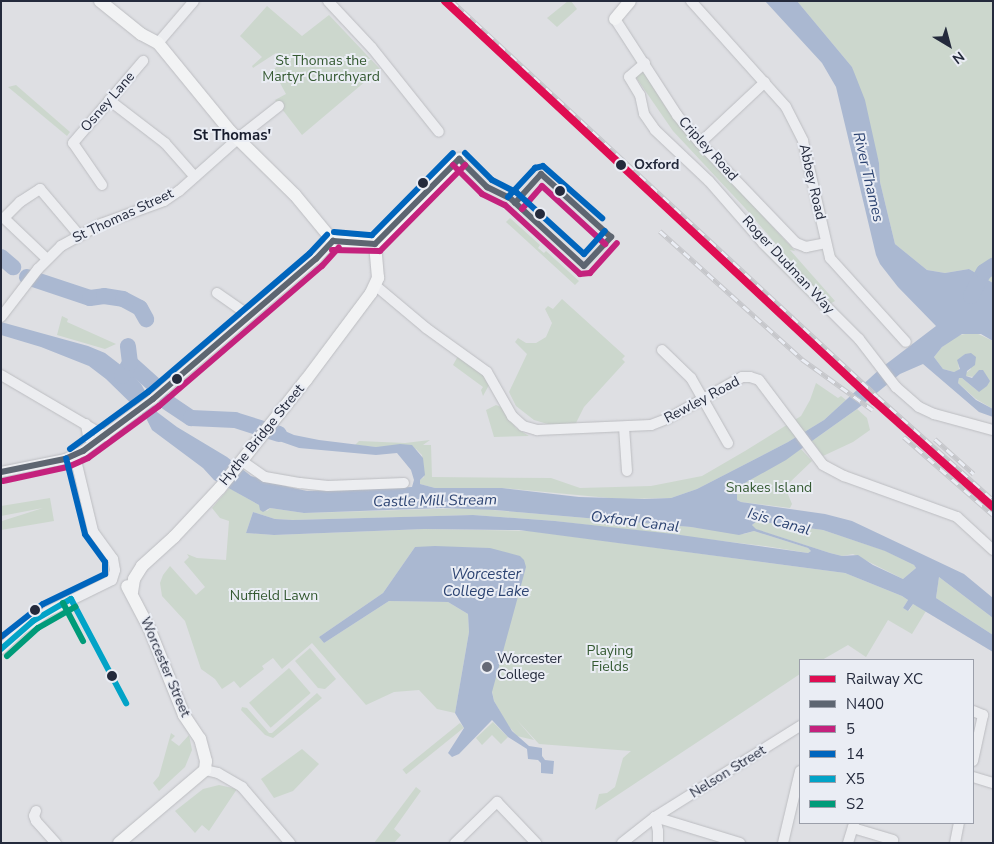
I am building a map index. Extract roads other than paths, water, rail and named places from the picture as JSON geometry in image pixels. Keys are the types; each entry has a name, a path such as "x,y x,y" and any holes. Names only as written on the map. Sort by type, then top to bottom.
{"main road":[{"path":"100,1 141,34 158,43 238,138 294,195 333,241 375,244 459,159"},
{"path":"615,19 624,3"},
{"path":"373,290 378,270 375,244"},
{"name":"Hythe Bridge Street","path":"132,592 134,579 142,566 174,537 220,488 263,435 373,290"},
{"name":"Worcester Street","path":"132,592 150,628 184,714 200,739 204,749 205,770"},
{"path":"119,843 205,770"}],"street":[{"path":"158,43 194,1"},
{"path":"328,1 372,48 439,132"},
{"name":"Abbey Road","path":"691,1 786,107 803,141 830,258 906,342"},
{"name":"Cripley Road","path":"615,19 677,115 700,143 796,244 806,247 826,243"},
{"name":"Osney Lane","path":"102,184 73,143 143,61"},
{"name":"Roger Dudman Way","path":"645,63 629,77 640,94 644,114 655,130 709,181 763,243 859,339 896,387 919,407 934,414 993,430"},
{"path":"700,143 765,82"},
{"path":"110,100 165,143 195,177"},
{"name":"St Thomas Street","path":"1,317 38,269 61,246 79,235 164,200 195,177 238,138 279,106"},
{"path":"47,259 4,218 20,202 40,190 79,235"},
{"path":"1,472 75,456 105,436 153,399 316,259 333,241"},
{"name":"Rewley Road","path":"373,290 487,372 512,416 523,426 537,430 624,427 660,422 742,377 750,377 759,380 794,429 823,465 833,471 957,517 993,550"},
{"path":"217,294 250,316"},
{"path":"662,350 691,378 728,443"},
{"path":"1,375 105,436"},
{"path":"86,424 88,436 94,443"},
{"path":"624,427 627,471"},
{"path":"1,649 20,631 47,612 112,580 114,559 93,531 75,456"},
{"path":"241,461 265,477 300,483 328,486 404,483"},
{"path":"974,711 983,715 974,756"},
{"name":"Nelson Street","path":"622,843 655,817 799,727"},
{"path":"205,770 218,773 242,787 290,843"},
{"path":"783,843 799,775"},
{"path":"974,777 993,783"},
{"path":"455,843 497,802 536,843"},
{"path":"36,811 34,816 38,824 56,843"},
{"path":"658,843 655,817 740,843"},
{"path":"955,843 959,824"},
{"path":"848,843 853,825 893,840"}],"water":[{"path":"765,1 797,1 852,67 865,100 879,163 880,182 895,244 927,270 945,273 969,269 993,283 993,341 981,334 962,334 942,347 934,357 943,369 954,372 960,369 957,360 965,354 971,353 976,357 975,365 967,371 966,376 972,378 979,370 983,370 990,381 987,386 979,392 962,378 959,378 958,383 976,400 993,409 993,417 979,412 923,364 900,374 857,409 786,460 743,484 737,493 737,500 825,514 852,521 964,574 993,598 993,618 939,577 936,598 993,635 993,652 913,604 908,611 903,608 908,600 902,596 845,573 519,530 424,529 274,535 246,533 253,512 275,519 293,520 473,515 555,521 673,534 808,553 811,551 808,548 754,531 739,535 691,527 495,510 443,508 304,513 270,508 263,512 260,510 259,505 214,480 203,468 152,430 146,418 106,379 89,366 41,347 1,335 1,322 88,346 105,353 131,373 141,384 157,412 177,427 227,457 251,476 289,487 307,491 412,487 414,480 411,470 397,453 376,455 299,448 253,432 262,421 294,435 319,440 376,447 400,444 412,445 423,458 425,475 420,480 420,484 435,488 502,488 579,497 671,498 697,489 788,442 824,420 881,368 936,326 898,287 880,264 876,255 836,87 822,63","holes":["757,521 823,530 885,551 914,565 916,568 903,579 873,565 858,555 842,556 830,553 756,529 752,525"]},
{"name":"Worcester College Lake","path":"415,547 490,548 520,556 524,560 526,567 492,692 494,701 512,731 529,746 542,748 542,756 545,760 554,761 553,774 541,773 541,763 538,760 528,759 527,749 508,737 492,720 459,754 452,757 448,753 464,728 455,713 469,632 468,614 448,602 389,601 324,643 319,637 383,593"}],"waterway":[{"path":"1,257 13,267"},
{"path":"971,296 984,272 993,266"},
{"path":"27,277 90,298 104,296 123,299 140,308 146,319"},
{"path":"122,376 130,363 128,346"},
{"path":"130,363 153,384"},
{"path":"167,402 191,418 235,420 279,434"}],"railway":[{"path":"452,1 878,397 993,500"},
{"path":"660,231 802,359 873,410"},
{"path":"904,437 993,515"},
{"path":"935,439 974,474"}],"rail line":[{"name":"XC","path":"445,1 874,401 993,507"}],"place":[{"name":"Oxford","path":"621,165"},
{"name":"Worcester College","path":"487,667"}],"district":[{"name":"St Thomas'","path":"232,136"}],"park label":[{"name":"St Thomas the Martyr Churchyard","path":"321,69"},
{"name":"Snakes Island","path":"769,488"},
{"name":"Nuffield Lawn","path":"274,596"},
{"name":"Playing Fields","path":"610,660"}],"water label":[{"name":"River Thames","path":"868,177"},
{"name":"Castle Mill Stream","path":"435,501"},
{"name":"Oxford Canal","path":"635,522"},
{"name":"Isis Canal","path":"779,522"}]}
